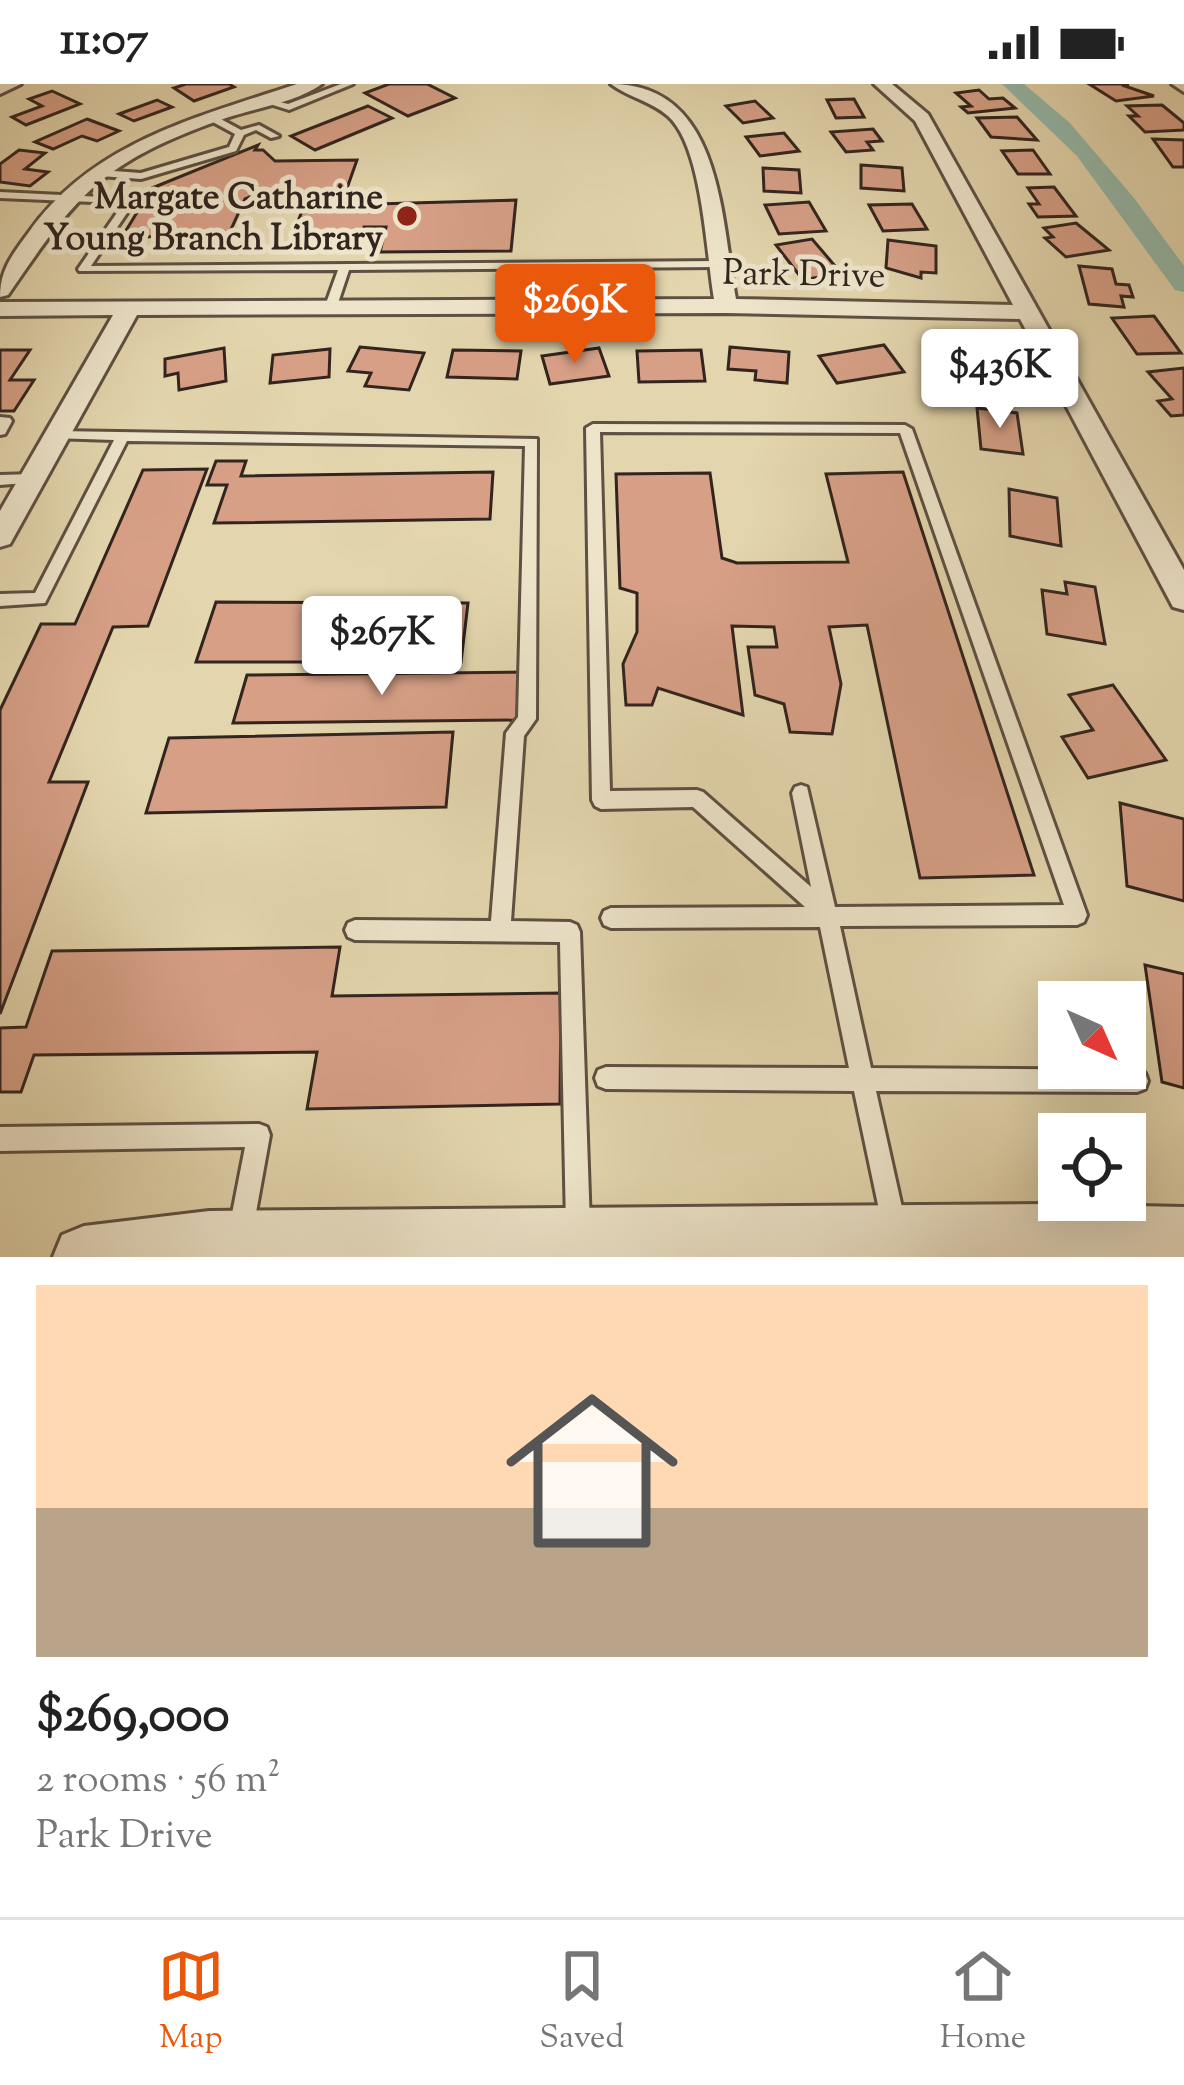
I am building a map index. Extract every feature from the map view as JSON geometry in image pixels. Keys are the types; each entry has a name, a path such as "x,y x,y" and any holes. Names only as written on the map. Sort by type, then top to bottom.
{"street":[{"path":"0,89 14,84"},
{"path":"0,290 70,196 100,172 175,132 314,84"},
{"path":"619,84 654,98 683,122 696,148 726,306"},
{"path":"882,84 922,118 1184,598"},
{"name":"Park Drive","path":"0,309 726,306 1030,312"},
{"path":"0,536 128,310"},
{"path":"84,1257 238,1241 578,1239 899,1247 1184,1238"}],"lane":[{"path":"264,101 289,106 350,84"},
{"path":"214,118 240,133"},
{"path":"100,172 141,176 165,171 233,149 240,133 256,127 274,136"},
{"path":"3,199 119,200 126,207 82,269 718,264"},
{"path":"330,309 345,266"},
{"path":"0,421 5,421 0,430"},
{"path":"611,918 831,917 1077,915 904,429 593,428 601,800 697,798 831,917"},
{"path":"57,435 532,442 527,719 515,733 500,928"},
{"path":"0,601 40,599 123,436"},
{"path":"0,480 33,479"},
{"path":"801,793 899,1247"},
{"path":"356,930 569,932 578,1239"},
{"path":"606,1078 1038,1080"},
{"path":"0,1139 259,1135 238,1241"}],"building":[{"path":"186,84 234,87 194,101 174,88"},
{"path":"389,84 427,84 455,98 408,116 365,93"},
{"path":"1089,84 1129,84 1122,85 1154,96 1116,101"},
{"path":"979,90 1015,108 968,113 961,107 971,106 956,93"},
{"path":"52,91 80,104 26,125 12,117 42,106 29,99"},
{"path":"854,99 864,117 836,118 827,100"},
{"path":"157,100 172,107 134,121 119,114"},
{"path":"755,101 773,118 743,123 726,106"},
{"path":"1162,105 1184,123 1184,130 1145,132 1129,116 1138,116 1127,106"},
{"path":"368,106 392,118 315,150 291,136"},
{"path":"1017,117 1037,140 991,137 977,118"},
{"path":"87,119 119,131 97,141 82,136 53,149 35,142"},
{"path":"873,129 882,141 867,142 873,150 846,152 831,132"},
{"path":"784,133 799,151 760,156 746,137"},
{"path":"1153,139 1184,140 1184,167 1173,167"},
{"path":"258,145 255,150 263,150 275,161 357,160 346,191 262,192 245,199 228,236 122,237 152,188"},
{"path":"19,150 45,153 25,169 48,172 30,186 0,182 0,164"},
{"path":"1033,150 1050,174 1018,174 1002,151"},
{"path":"861,165 902,168 904,191 861,188"},
{"path":"763,168 799,170 801,193 764,191"},
{"path":"1054,187 1076,216 1038,217 1029,204 1039,204 1028,188"},
{"name":"Margate Catharine Young Branch Library","path":"516,200 511,251 380,252 386,227 364,227 363,234 293,234 304,206"},
{"path":"809,202 826,231 779,234 765,205"},
{"path":"912,204 927,229 883,231 869,205"},
{"path":"1076,223 1109,250 1066,257 1045,238 1053,237 1044,228"},
{"path":"812,239 841,273 803,280 776,245"},
{"path":"888,240 936,246 936,273 921,272 921,278 886,268"},
{"path":"1079,266 1112,269 1116,284 1129,285 1133,297 1121,296 1124,307 1089,304"},
{"path":"1154,316 1181,353 1137,354 1112,318"},
{"path":"959,344 999,376 957,392 925,365 944,358 937,352"},
{"path":"884,345 904,372 837,383 819,356"},
{"path":"360,347 424,353 409,390 365,386 371,373 348,371"},
{"path":"730,347 789,352 787,383 755,380 756,371 728,369"},
{"path":"224,348 226,381 179,390 178,373 165,376 165,359"},
{"path":"599,348 609,376 550,384 542,356"},
{"path":"330,349 329,377 270,383 273,355"},
{"path":"0,350 30,350 10,380 34,380 14,411 0,411"},
{"path":"453,350 521,351 517,379 447,377"},
{"path":"701,350 705,381 639,382 637,351"},
{"path":"1184,368 1184,415 1171,416 1158,401 1172,399 1148,372"},
{"path":"977,408 1017,413 1023,454 981,449"},
{"path":"216,461 246,461 241,476 493,472 490,519 214,523 227,485 207,485"},
{"path":"207,469 148,626 113,627 49,782 88,782 0,1014 0,710 41,624 75,624 143,470"},
{"path":"903,472 1034,875 920,878 867,625 829,627 841,684 832,734 790,732 784,704 755,695 748,647 777,647 774,627 732,626 743,715 658,688 652,705 626,705 623,664 637,632 637,593 620,588 616,474 710,473 722,558 737,563 848,562 826,474"},
{"path":"1009,489 1057,498 1061,546 1010,536"},
{"path":"1065,582 1095,587 1105,644 1047,634 1042,590 1067,594"},
{"path":"216,602 468,603 461,662 196,662"},
{"path":"525,672 522,720 233,723 247,675"},
{"path":"1113,685 1166,760 1088,778 1062,737 1093,730 1069,695"},
{"path":"453,732 446,807 146,813 169,738"},
{"path":"1120,803 1184,819 1184,901 1127,886"},
{"path":"340,947 332,996 561,993 560,1104 307,1109 317,1052 34,1055 21,1092 0,1092 0,1028 26,1027 52,951"},
{"path":"1145,965 1184,974 1184,1088 1162,1082"}],"waterway":[{"path":"1012,84 1085,151 1184,284"}],"place":[{"name":"Margate Catharine Young Branch Library","path":"407,216"}]}
